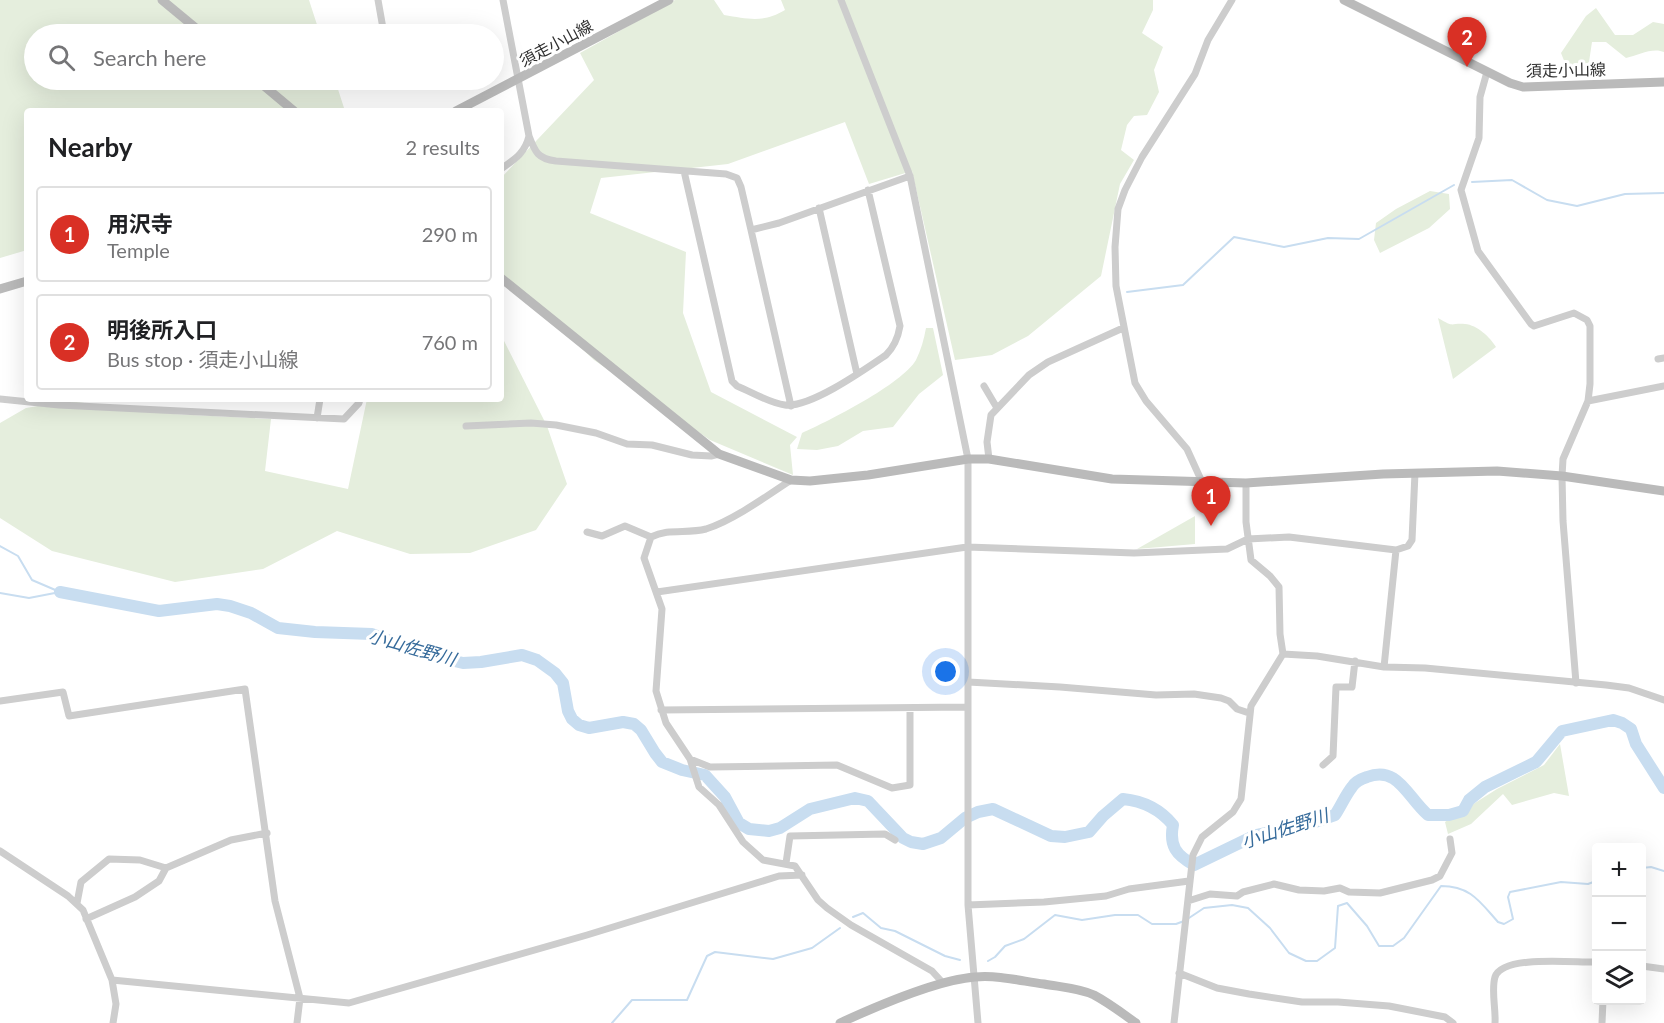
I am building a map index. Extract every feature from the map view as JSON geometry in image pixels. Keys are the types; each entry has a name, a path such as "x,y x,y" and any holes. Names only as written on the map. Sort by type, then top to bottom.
{"street":[{"path":"162,0 191,24"},
{"path":"378,0 382,24"},
{"path":"503,0 517,80 529,136 535,152 546,160 726,174 736,178 741,187 791,406"},
{"name":"須走小山線","path":"504,87 669,0"},
{"path":"841,0 910,176 968,459 968,905 978,1023"},
{"path":"1202,482 1186,449 1146,401 1135,382 1123,328 1115,272 1118,209 1142,157 1195,74 1208,40 1232,0"},
{"name":"須走小山線","path":"1344,0 1487,72 1523,87 1664,82"},
{"path":"1487,72 1480,97 1479,138 1461,190 1478,251 1531,324 1534,326 1574,313 1587,320 1590,326 1588,401 1563,459 1562,476 1563,521 1576,683"},
{"path":"269,90 290,108"},
{"name":"須走小山線","path":"462,108 497,90"},
{"path":"504,167 527,148 529,136"},
{"path":"684,171 732,381 737,386 774,402 791,406 818,397 857,374 892,349 898,336 900,326 868,190"},
{"path":"751,230 910,176"},
{"path":"819,208 857,374"},
{"path":"504,280 719,454 791,480 821,481 968,459 989,459 1112,479 1246,483 1415,473 1497,471 1562,476 1664,491"},
{"path":"0,289 24,281"},
{"path":"989,459 988,429 991,415 1036,369 1123,328"},
{"path":"984,386 998,408"},
{"path":"1588,401 1664,386"},
{"path":"0,399 24,401"},
{"path":"30,402 344,419 359,402"},
{"path":"317,418 320,402"},
{"path":"466,426 531,423 556,425 596,433 627,444 652,445 692,455 719,454"},
{"path":"657,592 967,547 1134,553 1227,549 1248,539 1289,537 1396,550 1408,546 1412,540 1415,473"},
{"path":"586,532 602,536 625,526 651,537 676,530 704,529 721,523 791,480"},
{"path":"1174,1023 1193,855 1202,837 1233,812 1241,799 1251,706 1283,654 1280,634 1279,587 1251,560 1246,483"},
{"path":"651,537 644,558 662,609 656,691 666,723 691,762 699,787 719,805 742,842 754,854 763,860 795,866 818,900 827,908 882,944 932,970 943,983"},
{"path":"1384,667 1396,550"},
{"path":"1283,654 1317,656 1384,667 1425,668 1629,688 1664,700"},
{"path":"1323,765 1334,756 1336,687 1352,687 1355,662"},
{"path":"968,682 1156,695 1194,694 1221,698 1229,701 1237,709 1249,713"},
{"path":"0,700 63,692 69,716 245,689 275,901 300,998 297,1023"},
{"path":"661,710 967,707"},
{"path":"691,762 710,767 837,765 892,788 910,785 910,708"},
{"path":"86,919 135,897 159,881 166,868 231,840 267,833"},
{"path":"786,864 790,836 885,834 895,840"},
{"path":"1188,901 1210,894 1237,896 1243,892 1274,884 1299,890 1324,891 1340,888 1349,892 1380,893 1404,888 1440,876 1452,853 1450,839"},
{"path":"0,851 77,903 112,980 116,1004 113,1023"},
{"path":"77,903 81,882 109,859 140,860 166,868"},
{"path":"112,980 349,1003 587,935 779,876 802,875"},
{"path":"968,905 1044,902 1106,896 1190,877"},
{"path":"1495,1023 1494,979 1498,971 1509,965 1562,959 1578,963 1592,962"},
{"path":"1646,967 1664,969"},
{"path":"1179,973 1217,988 1249,994 1302,1002 1389,1006 1445,1017 1454,1023"},
{"path":"840,1023 865,1011 943,983 973,977 996,976 1092,994 1136,1023"},
{"path":"1602,1023 1603,1005"}],"green space":[{"path":"0,0 309,0 317,24 24,24 24,90 338,90 344,108 24,108 24,251 0,258"},
{"path":"675,0 714,0 724,15 756,19 770,17 785,10 781,0 1153,0 1153,10 1142,33 1163,47 1154,70 1159,92 1147,115 1134,116 1127,125 1121,150 1134,160 1120,184 1101,276 1028,336 992,355 955,360 912,171 869,184 845,122 728,164 601,178 590,213 686,252 683,313 711,392 797,437 790,445 793,475 710,440 594,360 504,277 504,175 594,80 580,53"},
{"path":"1596,8 1615,35 1633,35 1653,22 1664,24 1664,52 1650,51 1626,58 1606,42 1592,42 1589,62 1577,74 1567,68 1561,53 1586,16"},
{"path":"1430,191 1449,194 1450,209 1429,228 1380,253 1374,240 1376,223 1396,209"},
{"path":"1438,318 1450,324 1465,324 1478,329 1496,347 1453,379"},
{"path":"926,328 933,328 943,375 919,394 893,427 863,431 838,446 817,450 797,449 802,433 864,401 908,370 918,356"},
{"path":"504,341 547,426 567,484 536,530 470,553 410,554 337,531 263,569 175,582 52,551 0,518 0,423 26,408 62,402 173,414 271,419 265,471 348,489 366,402 504,402"},
{"path":"1195,516 1195,544 1137,549"},
{"path":"1560,744 1569,796 1554,793 1512,805 1503,794 1471,824 1448,834 1445,822 1497,789 1544,765"}],"waterway":[{"path":"1472,182 1512,180 1547,200 1577,206 1625,194 1664,193"},
{"path":"1127,292 1183,285 1234,237 1284,247 1328,238 1359,239 1454,185"},
{"path":"0,546 18,556 32,580 60,592"},
{"path":"0,593 29,598 60,592"},
{"name":"小山佐野川","path":"60,592 159,611 217,604 230,606 251,613 278,628 372,634 425,654 463,663 522,655 537,660 555,673 563,683 568,711 579,725 589,728 623,722 634,724 641,730 662,762 682,770 705,775 725,797 739,823 749,829 769,831 780,828 810,809 855,798 868,801 903,838 911,842 923,844 941,838 965,818 993,809 1051,836 1065,837 1089,832 1123,799 1151,807 1163,814 1173,825 1172,839 1175,849 1194,865 1256,835 1312,823 1335,815 1347,794 1358,781 1378,774 1394,779 1428,815 1449,815 1463,811 1469,800 1485,787 1536,762 1562,731 1613,720 1631,729 1636,744 1664,788"},
{"path":"1646,868 1664,871"},
{"path":"1189,918 1204,908 1232,905 1248,908 1270,928 1289,953 1306,961 1317,961 1335,948 1338,906 1347,903 1367,926 1379,946 1393,946 1404,938 1441,886 1460,889 1474,896 1498,922 1504,924 1513,919 1508,897 1510,892 1561,882 1592,882"},
{"path":"853,917 863,913 881,928 895,931 945,956 960,960"},
{"path":"988,961 1005,946 1024,939 1055,915 1082,920 1115,915 1138,915 1152,924 1176,924 1184,921"},
{"path":"612,1023 632,1000 687,1000 707,956 715,952 773,959 812,948 840,928"}],"place":[{"name":"明後所入口","path":"1467,67"},
{"name":"用沢寺","path":"1211,526"}]}
